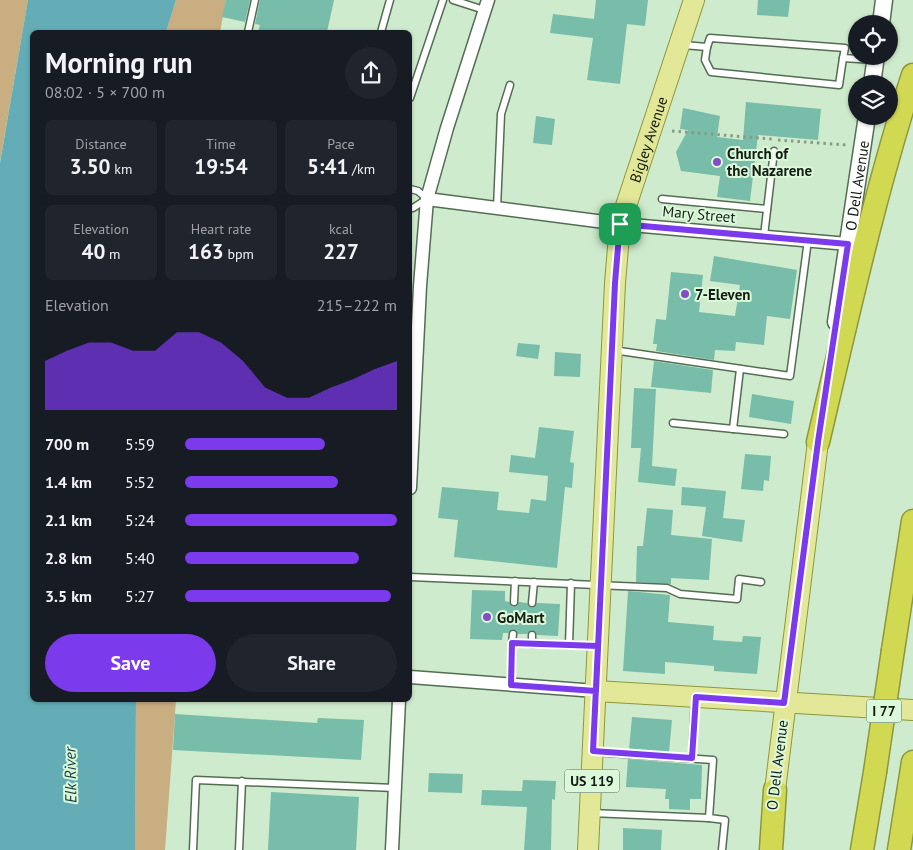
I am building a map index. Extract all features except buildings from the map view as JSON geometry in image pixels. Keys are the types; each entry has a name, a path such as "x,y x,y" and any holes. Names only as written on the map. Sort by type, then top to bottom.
{"highway":[{"path":"818,442 881,183 913,75"},
{"name":"I 77","path":"862,850 913,521"},
{"path":"899,850 912,768"},
{"path":"771,850 774,790"}],"main road":[{"name":"Bigley Avenue","path":"588,850 612,350 620,224 694,0"},
{"name":"O Dell Avenue","path":"774,790 818,442"},
{"path":"596,691 913,710"}],"street":[{"path":"882,15 884,0"},
{"path":"412,421 412,392 428,199 447,128 486,5"},
{"name":"O Dell Avenue","path":"818,442 866,125"},
{"name":"Mary Street","path":"428,199 620,224 848,244"},
{"path":"412,677 596,691"},
{"path":"392,850 399,702"},
{"name":"O Dell Avenue","path":"765,850 774,790"}],"lane":[{"path":"248,30 255,0"},
{"path":"382,30 390,0"},
{"path":"412,92 444,0"},
{"path":"453,0 486,5"},
{"path":"710,38 845,48 843,58 839,85 711,72 705,60 710,38"},
{"path":"678,45 707,48"},
{"path":"843,58 848,58"},
{"path":"497,208 501,114 510,85"},
{"path":"764,236 774,151"},
{"path":"412,190 418,191 428,199 412,208"},
{"path":"662,200 767,209"},
{"path":"612,350 790,376 808,240"},
{"path":"733,429 740,369"},
{"path":"673,423 784,434"},
{"path":"412,577 667,588 680,594 737,599 739,579 761,582"},
{"path":"514,602 515,581"},
{"path":"532,603 534,582"},
{"path":"569,645 571,583"},
{"path":"511,685 513,634"},
{"path":"532,635 532,644"},
{"path":"512,643 598,646"},
{"path":"692,758 696,697"},
{"path":"593,751 713,760 709,818"},
{"path":"193,850 196,780 395,788"},
{"path":"239,850 242,782"},
{"path":"590,813 724,820 722,850"}],"path":[{"path":"672,131 862,147"}],"shaded area":[{"path":"0,0 28,0 0,162"},
{"path":"176,0 226,0 220,30 167,30"},
{"path":"136,702 176,702 165,850 135,850"}],"water":[{"name":"Elk River","path":"28,0 176,0 167,30 30,30 30,702 136,702 135,850 0,850 0,163"}],"place":[{"name":"Church of the Nazarene","path":"717,162"},
{"name":"7-Eleven","path":"685,294"},
{"name":"GoMart","path":"487,617"}],"route":[{"path":"620,224 615,283 596,691 511,685 512,643 598,646 596,691 593,751 692,758 696,697 784,703 818,442 848,244 620,224"}]}
